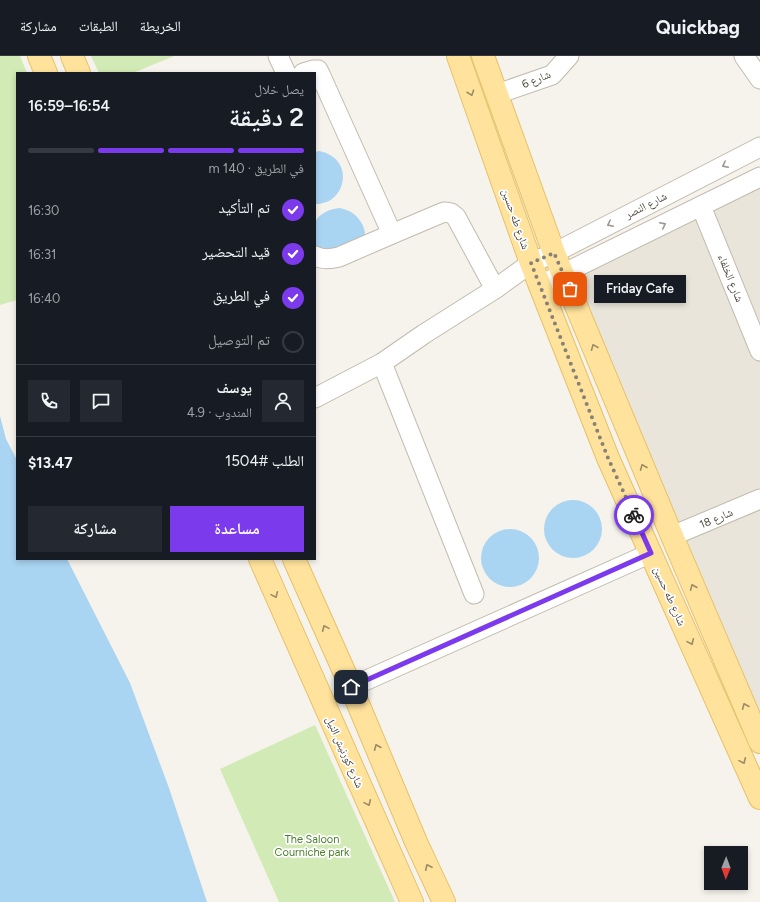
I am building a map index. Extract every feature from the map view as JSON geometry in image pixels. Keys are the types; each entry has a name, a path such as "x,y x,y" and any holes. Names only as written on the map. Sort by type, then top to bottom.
{"main road":[{"path":"39,56 46,72"},
{"path":"72,56 79,72"},
{"name":"شارع طه حسين","path":"458,56 531,263 608,458 760,798"},
{"path":"483,56 554,253 760,742"},
{"name":"شارع كورنيش النيل","path":"260,560 412,902"},
{"path":"294,560 351,687 416,842 444,902"}],"street":[{"path":"278,56 286,72"},
{"name":"شارع 6","path":"496,94 552,75 569,56"},
{"path":"744,56 760,79"},
{"path":"306,72 318,70 392,234"},
{"name":"شارع النصر","path":"316,397 382,363 424,334 495,289 531,263 554,253 760,147"},
{"path":"540,285 760,177"},
{"name":"شارع الخلفاء","path":"701,206 760,351"},
{"path":"316,256 330,260 444,212 451,213 456,217 495,289"},
{"path":"382,363 474,594"},
{"name":"شارع 18","path":"672,536 760,499"},
{"path":"351,687 651,553"}],"shaded area":[{"path":"760,180 760,725 567,275"}],"green space":[{"path":"0,56 20,56 27,72 16,72 16,300 0,305"},
{"path":"91,56 174,56 135,72 99,72"},
{"name":"The Saloon Courniche park","path":"315,725 395,902 279,902 220,769"}],"water":[{"path":"316,152 327,153 336,160 341,167 343,175 339,192 325,203 316,204"},
{"path":"340,208 353,213 362,223 365,236 362,246 357,254 316,249 316,221 320,216 333,209"},
{"path":"0,416 6,439 16,458 16,560 68,560 130,683 169,788 207,902 0,902"},
{"path":"567,500 579,500 594,508 602,523 602,535 594,550 579,558 567,558 552,550 544,535 544,523 552,508"},
{"path":"504,529 516,529 531,537 539,552 539,564 531,579 516,587 504,587 489,579 481,564 481,552 489,537"}],"way so far":[{"path":"570,289 554,253 531,263 608,458 634,515"}],"place":[{"name":"Friday Cafe","path":"570,289"}],"route":[{"path":"351,687 651,553 634,515"}]}
